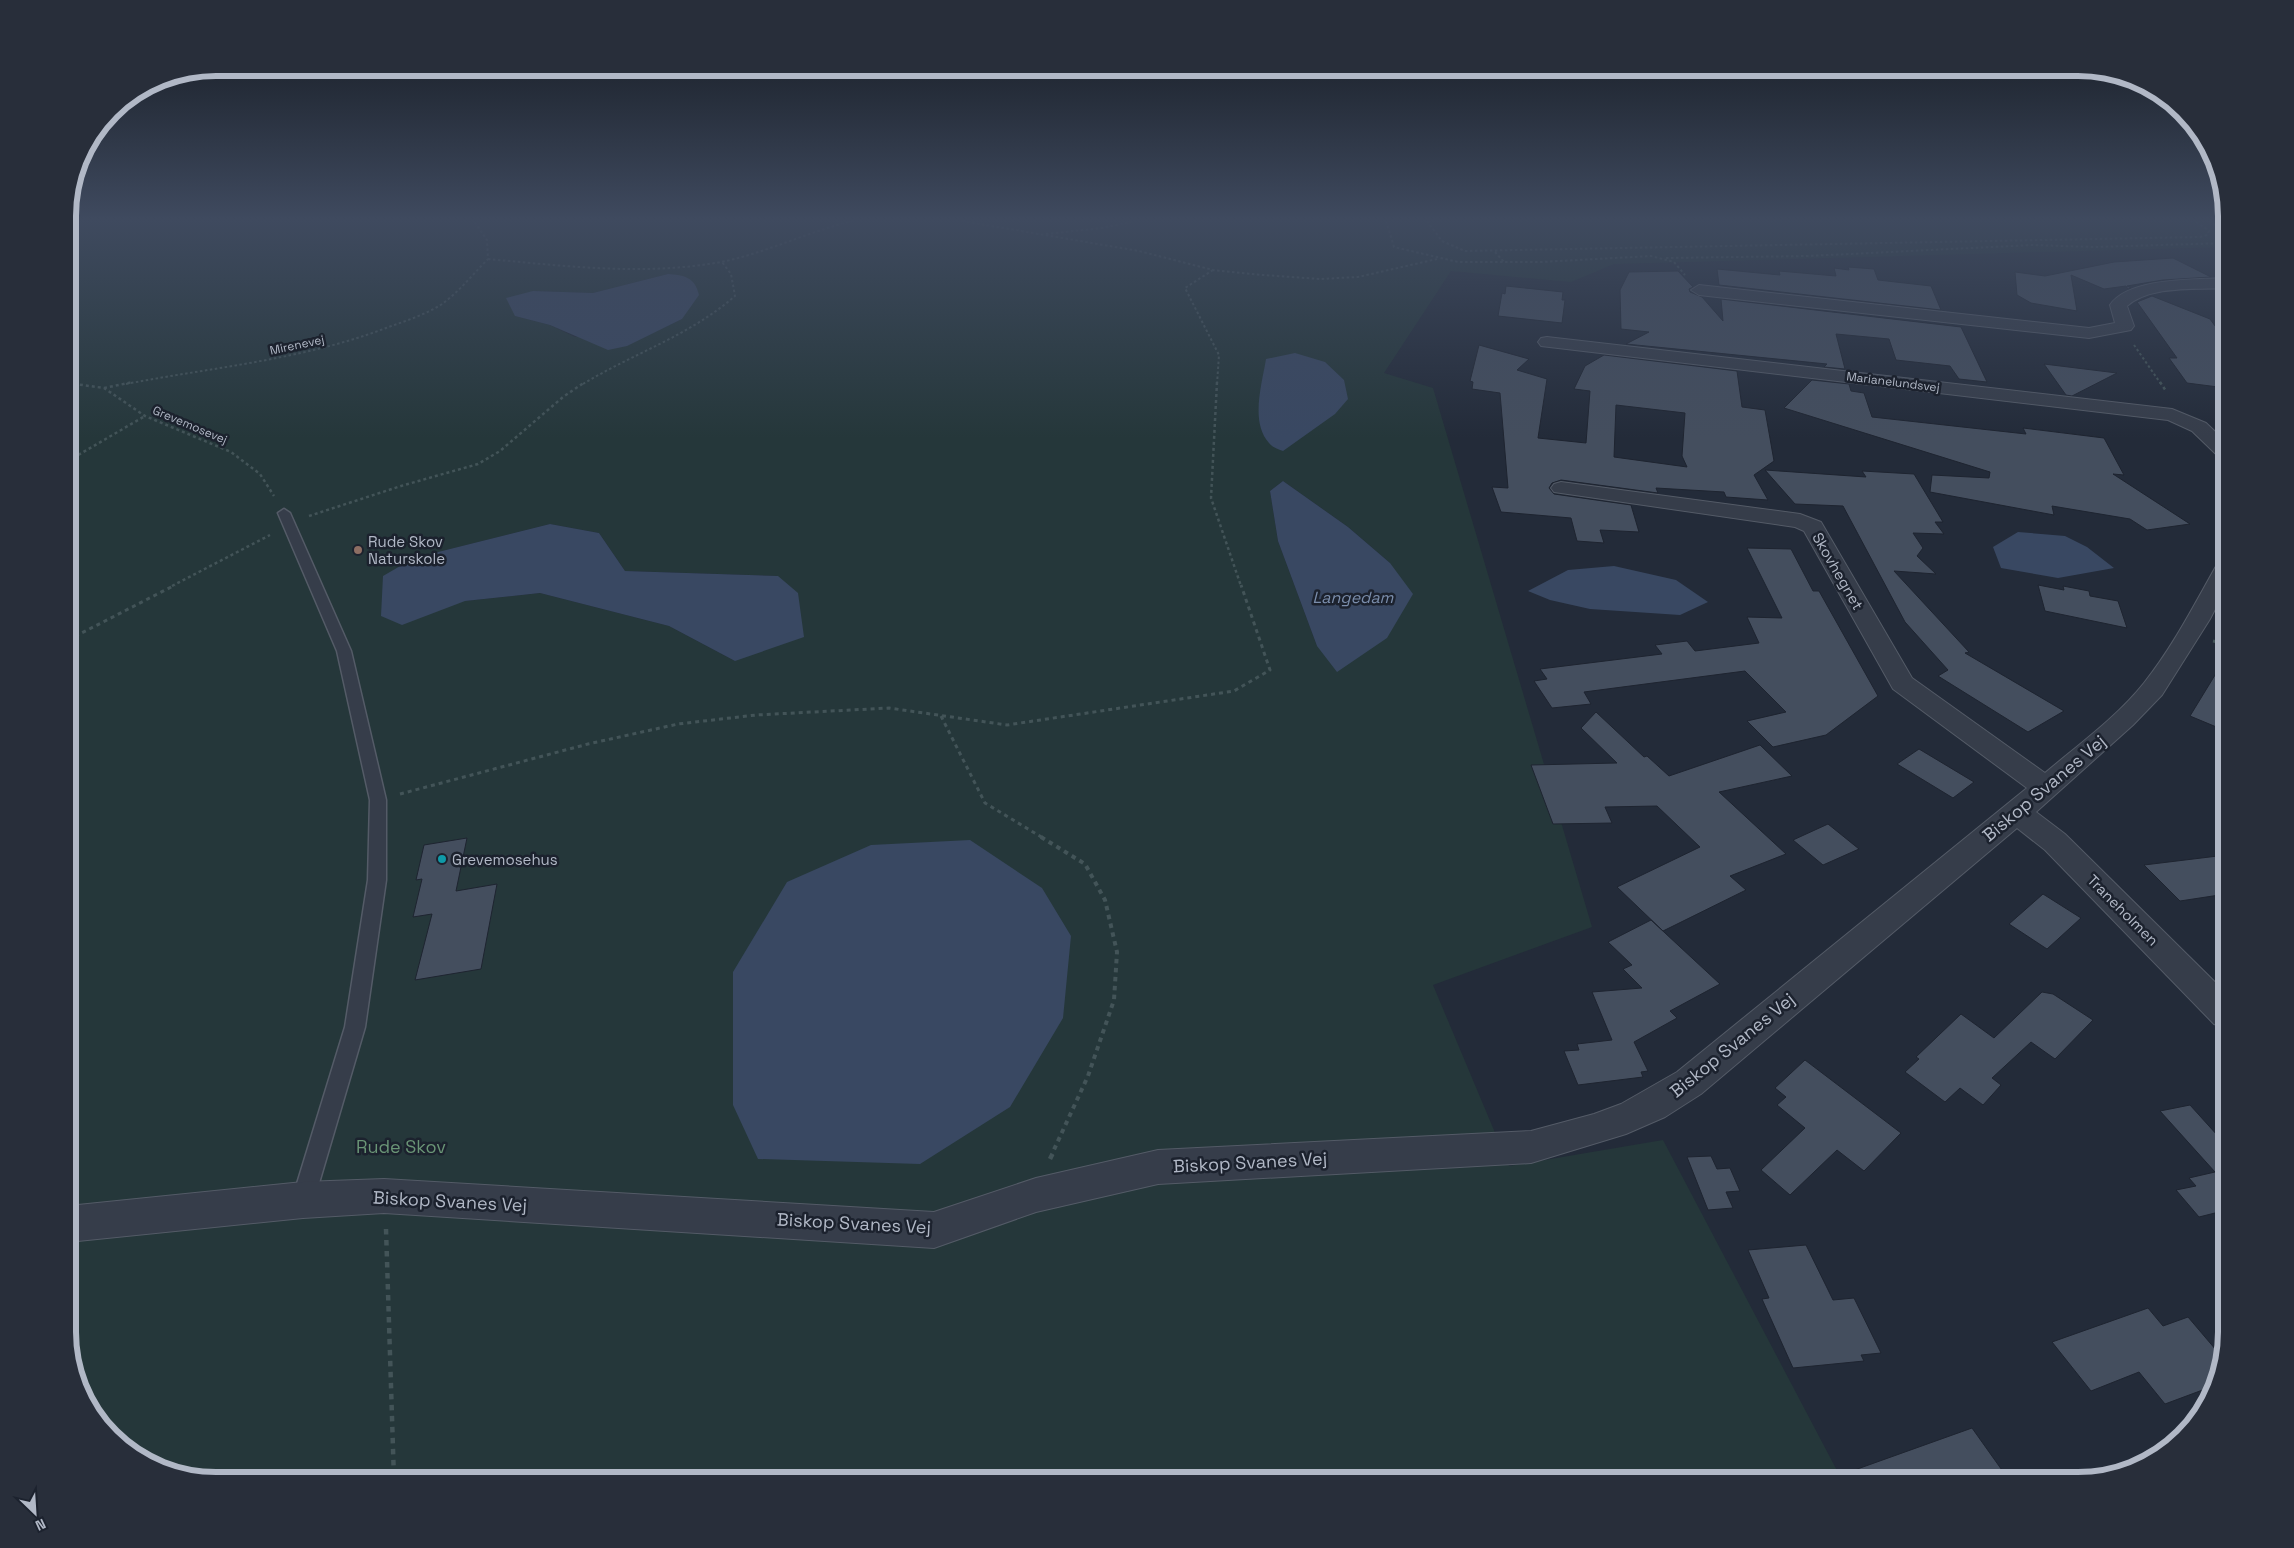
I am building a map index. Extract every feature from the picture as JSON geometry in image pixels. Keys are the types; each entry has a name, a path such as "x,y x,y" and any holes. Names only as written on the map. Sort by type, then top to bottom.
{"street":[{"path":"1728,293 2089,333 2125,326 2118,305 2124,297 2135,293"},
{"name":"Marianelundsvej","path":"1547,342 2172,415 2199,428 2218,446"},
{"name":"Skovhegnet","path":"1561,488 1800,521 1813,527 1902,684 2046,788"},
{"name":"Biskop Svanes Vej","path":"77,1223 303,1200 384,1196 934,1230 1036,1196 1158,1167 1531,1147 1591,1132 1638,1115 1690,1083 2046,788 2124,720 2153,689 2218,586"},
{"name":"Traneholmen","path":"2016,812 2055,842 2218,1006"}],"lane":[{"path":"288,520 344,650 378,800 377,880 355,1027 303,1200"}],"path":[{"name":"Mirenevej","path":"104,388 153,378 279,359 372,335 444,302 453,293"},
{"path":"77,635 288,520 414,482 450,474 486,460 527,430 559,399 590,380 641,357 720,311 735,296 734,293"},
{"path":"378,800 588,744 678,724 756,715 888,708 1007,725 1234,691 1270,670 1211,498 1219,355 1188,293"},
{"path":"2139,352 2174,404 2172,415"},
{"name":"Grevemosevej","path":"77,384 104,388 145,416 231,452 260,474 288,520"},
{"path":"77,456 145,416"},
{"path":"940,716 985,803 1085,864 1105,900 1117,952 1114,1000 1088,1076 1056,1145 1036,1196"},
{"path":"384,1196 394,1472"}],"green space":[{"name":"Rude Skov","path":"77,293 532,293 515,316 550,325 575,337 657,331 682,319 674,293 1436,293 1384,373 1433,388 1592,927 1433,985 1509,1166 1663,1140 1838,1472 216,1472 189,1469 154,1457 124,1437 100,1410 87,1386 81,1368 77,1341","holes":["1283,481 1348,527 1390,563 1317,646 1278,541 1270,491","550,524 599,533 625,571 778,576 735,661 669,626 540,593 465,601 414,558"]}],"water":[{"path":"524,293 698,293 699,295 682,319 627,346 608,350 550,325 515,316 506,298"},
{"path":"1295,353 1325,362 1344,380 1348,399 1335,414 1283,451 1270,444 1263,434 1259,414 1260,391 1266,359"},
{"name":"Langedam","path":"1283,481 1348,527 1390,563 1413,594 1387,638 1337,672 1317,646 1278,541 1270,491"},
{"path":"550,524 599,533 625,571 778,576 798,593 804,637 735,661 669,626 540,593 465,601 402,625 381,616 383,576 414,558"},
{"path":"2018,532 2065,536 2087,547 2114,568 2058,578 2001,568 1993,547"},
{"path":"1614,566 1676,580 1708,602 1680,615 1590,609 1550,600 1528,591 1568,570"},
{"path":"970,840 1042,888 1071,936 1063,1018 1010,1107 920,1164 758,1159 733,1105 733,972 787,882 871,845"}],"building":[{"path":"1502,293 1563,293 1562,300 1565,300 1562,323 1498,316"},
{"path":"1620,293 1693,293 1702,297 1723,321 1721,299 1961,327 1987,382 1959,379 1950,366 1896,360 1889,339 1836,334 1845,369 1824,367 1827,364 1626,344 1649,332 1621,329"},
{"path":"1792,293 1934,293 1941,310"},
{"path":"2017,293 2074,293 2077,311 2031,303"},
{"path":"2152,296 2210,319 2218,330 2218,387 2187,383 2169,358 2177,358 2137,302"},
{"path":"1479,345 1529,359 1517,370 1547,379 1538,438 1586,443 1590,391 1574,389 1585,366 1604,355 1737,371 1742,407 1765,410 1774,461 1754,475 1768,500 1726,497 1724,492 1656,488 1658,493 1561,480 1552,483 1549,488 1554,494 1631,505 1639,532 1600,530 1604,543 1577,541 1571,518 1501,512 1492,487 1508,488 1500,393 1472,389 1473,382 1470,381","holes":["1616,405 1685,413 1682,456 1687,467 1614,457"]},
{"path":"2044,364 2117,373 2072,396 2066,395"},
{"path":"1812,380 1849,384 1851,391 1864,393 1872,417 2026,434 2023,428 2104,438 2124,475 2113,474 2190,524 2147,530 2130,519 2052,506 2054,515 1930,492 1932,475 1989,478 1990,472 1784,408"},
{"path":"1765,470 1866,477 1862,471 1914,474 1943,522 1935,522 1944,534 1913,533 1923,548 1917,556 1936,574 1894,571 1969,652 1965,653 2064,711 2028,732 1938,676 1948,670 1905,622 1843,506 1795,504"},
{"path":"1747,548 1791,549 1813,591 1819,591 1878,696 1826,735 1773,747 1747,721 1786,712 1745,671 1584,692 1591,704 1552,708 1534,681 1547,679 1540,669 1662,654 1655,645 1687,641 1695,651 1759,643 1747,617 1782,618"},
{"path":"2038,585 2064,590 2063,586 2089,591 2090,596 2118,601 2127,628 2045,611"},
{"path":"2218,670 2218,728 2190,716"},
{"path":"1596,712 1644,757 1647,756 1669,776 1760,745 1792,776 1719,792 1786,854 1730,876 1746,890 1663,931 1617,887 1700,847 1657,806 1605,807 1612,823 1553,824 1531,765 1617,763 1581,728"},
{"path":"1919,749 1974,782 1953,798 1897,764"},
{"path":"1828,824 1859,849 1823,865 1793,840"},
{"path":"467,838 456,891 497,884 481,969 415,980 432,914 413,917 422,879 416,880 424,845"},
{"path":"2218,856 2218,895 2180,901 2144,865"},
{"path":"2043,894 2081,918 2047,949 2009,924"},
{"path":"1651,920 1720,984 1670,1011 1677,1018 1634,1042 1648,1071 1641,1072 1643,1077 1578,1085 1564,1051 1579,1050 1577,1044 1612,1040 1592,992 1642,988 1623,969 1632,965 1608,942"},
{"path":"2042,992 2053,994 2093,1020 2055,1059 2031,1042 1992,1078 2001,1085 1983,1105 1960,1088 1945,1102 1905,1072 1919,1059 1916,1057 1961,1014 1994,1038"},
{"path":"1805,1060 1901,1133 1864,1171 1837,1150 1790,1195 1761,1170 1805,1128 1777,1105 1786,1097 1775,1088"},
{"path":"2190,1105 2218,1136 2218,1212 2199,1217 2176,1190 2196,1186 2189,1178 2215,1172 2160,1111"},
{"path":"1711,1156 1717,1169 1730,1168 1740,1191 1726,1192 1733,1208 1708,1210 1687,1157"},
{"path":"1806,1245 1833,1300 1854,1298 1881,1353 1861,1355 1864,1361 1793,1368 1762,1299 1769,1298 1748,1250"},
{"path":"2148,1308 2163,1326 2188,1317 2217,1351 2205,1389 2165,1404 2139,1372 2091,1391 2052,1342"},
{"path":"1972,1428 2003,1472 1849,1472"}],"place":[{"name":"Rude Skov Naturskole","path":"358,550"},
{"name":"Grevemosehus","path":"442,859"}]}
